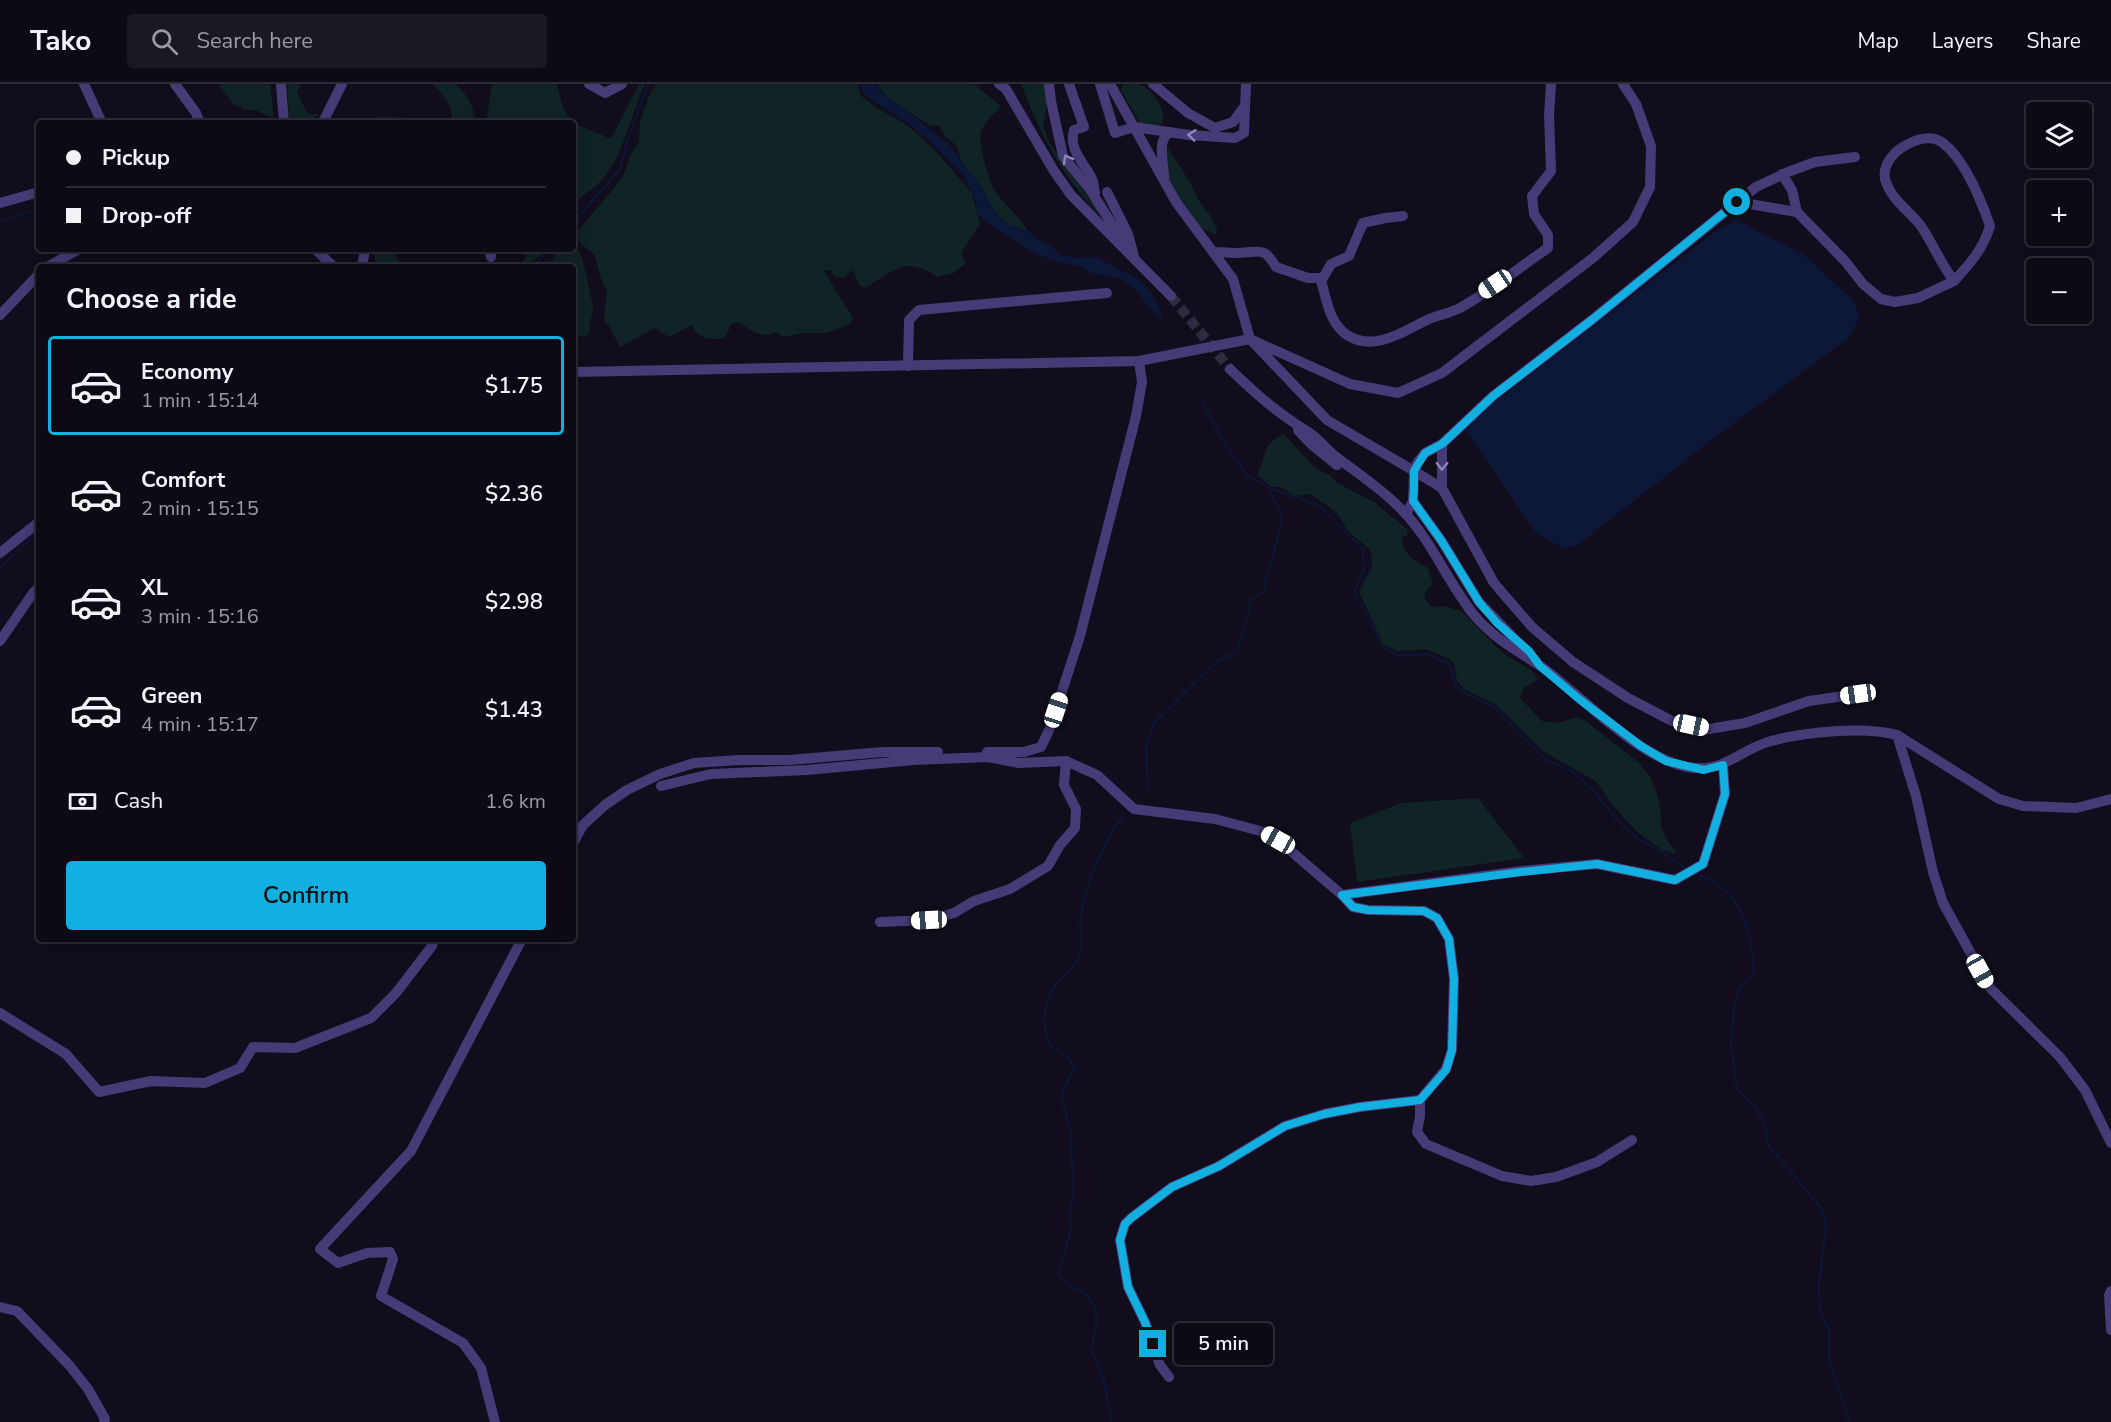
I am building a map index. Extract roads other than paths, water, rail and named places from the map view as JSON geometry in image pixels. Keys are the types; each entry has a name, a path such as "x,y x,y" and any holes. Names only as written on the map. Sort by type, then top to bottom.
{"street":[{"path":"84,84 101,120"},
{"path":"175,84 199,120"},
{"path":"281,84 284,120"},
{"path":"324,120 342,84"},
{"path":"589,84 605,93 622,84"},
{"path":"999,84 1006,89 1054,171 1071,195 1171,296"},
{"path":"1049,84 1063,156 1096,199 1135,260"},
{"path":"1069,84 1084,128 1074,130 1072,136 1074,148 1092,179 1096,199"},
{"path":"1153,84 1188,113 1215,128 1233,122 1244,107"},
{"path":"1107,86 1107,107 1115,133 1134,127 1235,138 1244,133 1246,84"},
{"path":"1320,278 1328,309 1335,323 1347,335 1361,340 1380,341 1459,308 1548,249 1548,235 1534,214 1532,196 1551,171 1549,115 1551,84"},
{"path":"576,372 1139,361 1250,339 1350,384 1398,393 1442,373 1594,258 1633,222 1650,187 1651,146 1636,104 1623,84"},
{"path":"1107,86 1120,103 1176,202 1233,279 1250,339 1327,420 1442,488"},
{"path":"1107,107 1120,103"},
{"path":"1164,180 1161,142 1164,135 1170,132"},
{"path":"1782,174 1792,190 1797,212 1863,284 1881,299 1895,302 1917,298 1954,281 1985,243 1990,226 1970,180 1942,141 1929,138 1910,141 1892,156 1884,168 1886,180 1893,195 1921,226 1954,281"},
{"path":"1406,514 1413,501 1414,471 1425,453 1442,444 1493,396 1593,319 1756,187 1782,174 1815,162 1855,157"},
{"path":"1107,192 1128,234 1135,260"},
{"path":"0,203 36,193"},
{"path":"1737,202 1797,212"},
{"path":"1213,252 1241,253 1261,250 1270,256 1276,267 1308,278 1323,278 1331,264 1349,256 1363,223 1403,216"},
{"path":"52,264 74,252"},
{"path":"318,252 331,264"},
{"path":"0,315 36,277"},
{"path":"908,366 909,320 919,310 1107,293"},
{"path":"576,838 583,825 604,805 627,790 660,774 694,763 789,760 882,752 1024,752 1041,747 1050,728 1080,636 1130,440 1143,382 1139,361"},
{"path":"1230,369 1292,422 1365,476 1406,514 1428,542 1462,599 1476,617 1513,650 1540,666 1586,705 1641,746 1666,761 1704,770 1723,765 1748,749 1771,741 1851,730 1882,731 1897,735 2000,799 2023,807 2076,808 2111,799"},
{"path":"1442,444 1442,488 1494,583 1532,627 1573,662 1628,698 1672,721 1709,729 1745,723 1809,701 1858,694"},
{"path":"1413,501 1441,540 1479,602 1497,623 1529,651 1540,666"},
{"path":"0,553 36,524"},
{"path":"0,641 36,590"},
{"path":"1897,735 1916,796 1933,872 1943,903 1990,988 2060,1057 2085,1090 2111,1143"},
{"path":"661,786 711,774 807,770 914,760 988,757 1019,762 1066,761 1097,775 1134,809 1215,819 1264,832 1278,840 1353,907 1368,910 1424,911 1437,918 1449,939 1454,979 1452,1050 1446,1070 1420,1100 1417,1132 1426,1144 1502,1176 1531,1181 1556,1177 1597,1162 1632,1140"},
{"path":"880,922 929,920 954,913 974,901 1010,889 1048,866 1060,845 1075,828 1077,809 1064,785 1066,761"},
{"path":"1342,895 1597,864 1675,880 1703,864 1725,794 1723,765"},
{"path":"0,1013 66,1054 99,1092 151,1081 205,1083 240,1068 253,1047 295,1048 371,1018 396,993 433,942"},
{"path":"495,1422 481,1368 463,1343 381,1296 393,1259 390,1252 366,1253 338,1263 320,1249 411,1151 520,942"},
{"path":"1169,1377 1160,1365 1145,1322 1128,1287 1120,1240 1125,1224 1172,1187 1219,1166 1285,1126 1324,1114 1360,1107 1420,1100"},
{"path":"2111,1291 2109,1295 2111,1330"},
{"path":"0,1307 17,1311 70,1366 88,1389 105,1419 104,1422"}],"water":[{"path":"859,84 875,84 878,89 949,144 981,187 994,211 1009,225 1028,231 1040,241 1052,246 1059,255 1075,258 1098,257 1135,278 1151,292 1163,316 1160,318 1156,316 1129,284 1117,278 1091,273 1079,266 1061,263 1036,254 986,222 978,215 976,201 964,176 927,139 865,95"},
{"path":"1737,220 1804,255 1853,300 1860,316 1850,337 1701,448 1577,546 1562,548 1536,533 1466,431 1460,429 1717,230"}],"waterway":[{"path":"576,220 620,169 648,84"},
{"path":"0,221 36,209"},
{"path":"536,264 546,252"},
{"path":"1202,401 1225,444 1247,475 1269,488 1319,505 1363,549 1364,570 1354,591 1383,647 1399,656 1427,654 1449,664 1456,685 1466,694 1492,705 1546,760 1574,772 1618,821 1638,839 1664,853 1686,869"},
{"path":"1148,789 1146,748 1154,723 1218,660 1233,654 1238,647 1248,616 1250,600 1264,591 1281,518 1269,489"},
{"path":"0,567 36,534"},
{"path":"1112,1422 1104,1380 1091,1350 1097,1320 1094,1305 1084,1292 1069,1286 1058,1275 1071,1229 1070,1212 1073,1198 1071,1132 1062,1100 1063,1092 1075,1066 1066,1056 1049,1045 1043,1019 1052,989 1079,959 1080,918 1090,878 1113,829 1124,817"},
{"path":"1694,873 1723,889 1741,911 1746,924 1754,972 1739,989 1734,1009 1731,1045 1737,1090 1754,1106 1764,1122 1769,1146 1821,1208 1826,1226 1819,1285 1820,1310 1829,1330 1829,1361 1849,1422"}],"tunnel":[{"path":"1171,296 1230,369"}]}
